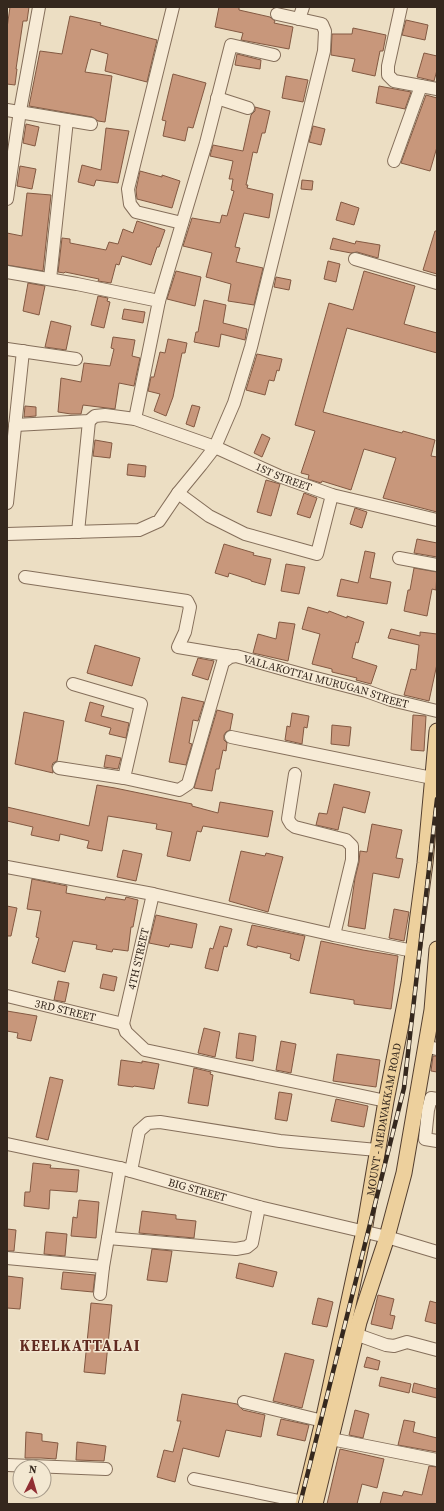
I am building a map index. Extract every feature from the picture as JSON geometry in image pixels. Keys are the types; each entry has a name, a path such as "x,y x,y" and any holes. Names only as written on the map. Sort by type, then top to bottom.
{"main road":[{"name":"MOUNT - MEDAVAKKAM ROAD","path":"307,1503 364,1231 377,1150 414,951 425,863 437,731"},
{"path":"307,1503 331,1439 356,1334 387,1237 421,1109 431,1048 432,1010 437,949"}],"street":[{"path":"7,199 20,112 39,7"},
{"path":"173,7 128,189 130,204 136,212 182,223"},
{"path":"299,19 303,7"},
{"path":"397,8 388,74 394,81 437,89"},
{"path":"7,534 139,530 159,521 178,493 215,446 234,402 251,347 324,51 326,31 322,24 277,14"},
{"path":"136,419 159,301 218,98 231,45 274,55"},
{"path":"394,161 421,86"},
{"path":"218,98 248,108"},
{"path":"7,110 91,124"},
{"path":"50,279 67,120"},
{"path":"355,259 437,283"},
{"path":"7,272 159,301"},
{"path":"7,349 76,359"},
{"path":"7,503 23,351"},
{"name":"1ST STREET","path":"15,425 89,421 95,416 105,415 136,419 215,446 279,476 332,495 437,520"},
{"path":"78,532 89,421"},
{"path":"178,493 209,516 245,534 317,554 332,495"},
{"path":"399,558 437,565"},
{"path":"25,577 187,601 190,607 185,632 178,647 232,656"},
{"name":"VALLAKOTTAI MURUGAN STREET","path":"59,768 124,778 179,790 188,784 223,662 232,656 366,691 391,700 437,711"},
{"path":"73,684 141,704 124,778"},
{"path":"231,737 432,778"},
{"path":"295,774 288,819 291,824 295,827 346,840 352,846 352,860 334,935"},
{"path":"7,867 152,894 334,935 414,951"},
{"name":"4TH STREET","path":"123,1024 152,894"},
{"name":"3RD STREET","path":"7,996 123,1024"},
{"path":"123,1024 126,1032 145,1050 386,1101"},
{"path":"437,1099 431,1098 421,1109 425,1139 437,1141"},
{"path":"100,1294 108,1238 125,1170 139,1131 148,1123 160,1122 280,1141 377,1150"},
{"name":"BIG STREET","path":"7,1144 125,1170 259,1207 387,1237 437,1252"},
{"path":"108,1238 236,1249 247,1247 252,1243 259,1207"},
{"path":"7,1258 103,1267"},
{"path":"356,1334 386,1345 394,1346 407,1342 437,1350"},
{"path":"244,1402 323,1421"},
{"path":"331,1439 437,1460"},
{"path":"7,1465 106,1469"},
{"path":"194,1479 307,1503"}],"building":[{"path":"10,7 29,7 27,21 23,21 15,85 7,84 7,28"},
{"path":"219,7 239,7 239,10 270,17 275,21 274,23 293,27 289,49 241,40 243,33 215,27"},
{"path":"70,16 101,23 100,25 157,40 147,82 105,71 108,54 91,49 85,72 112,76 105,122 98,121 92,117 29,106 40,51 62,54"},
{"path":"406,20 428,25 425,40 402,35"},
{"path":"353,28 386,35 383,51 380,51 375,76 352,71 355,59 331,55 332,34 352,34"},
{"path":"424,53 437,56 437,70 434,81 417,77"},
{"path":"237,54 261,60 260,69 235,65"},
{"path":"173,74 206,83 193,128 188,127 185,141 163,136 166,121 162,120"},
{"path":"286,76 308,80 303,102 282,98"},
{"path":"379,86 411,92 405,109 376,103"},
{"path":"426,95 437,98 437,147 430,171 401,163"},
{"path":"255,107 270,111 265,133 262,133 257,153 253,152 246,185 248,185 247,188 273,194 269,218 244,213 235,247 240,248 236,262 263,268 254,305 228,301 231,284 206,277 212,253 183,246 192,218 220,223 222,215 227,216 234,191 231,190 233,179 229,179 233,161 210,156 213,145 243,151 251,115 255,111"},
{"path":"26,124 39,127 35,146 23,143"},
{"path":"313,126 325,129 321,145 309,142"},
{"path":"106,128 129,131 118,183 96,180 94,186 78,182 82,165 101,170"},
{"path":"20,166 36,169 32,189 17,186"},
{"path":"140,171 162,177 162,175 180,181 172,208 137,199 136,190"},
{"path":"302,180 313,181 312,190 301,189"},
{"path":"27,193 51,195 43,271 7,265 7,233 22,236"},
{"path":"341,202 359,208 354,225 336,220"},
{"path":"137,221 165,230 151,265 122,256 119,265 116,264 111,283 98,281 99,279 58,272 62,238 70,239 70,243 106,250 109,242 118,244 123,229 133,233"},
{"path":"435,231 437,231 437,274 423,270"},
{"path":"333,238 355,244 356,241 380,245 378,258 357,252 351,253 330,249"},
{"path":"328,261 340,264 336,282 324,279"},
{"path":"176,271 201,277 195,306 167,299"},
{"path":"364,271 415,286 404,324 437,333 437,353 347,328 323,412 402,433 403,431 435,440 431,456 437,457 437,512 383,498 396,458 364,449 351,490 322,481 321,483 308,479 309,475 301,473 315,431 295,425 329,303 353,310"},
{"path":"276,277 291,280 289,290 274,287"},
{"path":"28,283 45,286 39,315 23,311"},
{"path":"98,296 108,298 107,301 110,302 104,328 91,325"},
{"path":"204,300 226,305 223,323 247,329 245,340 221,334 219,347 194,342 196,332 198,332"},
{"path":"124,309 145,312 143,323 122,319"},
{"path":"51,321 71,326 66,350 45,347"},
{"path":"113,337 135,340 132,356 140,358 134,386 119,383 115,409 83,405 81,414 58,412 61,378 81,382 84,363 110,366 114,349 111,348"},
{"path":"168,339 187,343 185,353 182,353 173,397 166,416 154,411 160,394 148,391 151,377 154,377 160,352 165,353"},
{"path":"257,354 282,359 279,371 277,370 274,381 269,380 265,395 246,390"},
{"path":"192,405 200,407 194,427 186,424"},
{"path":"25,406 36,407 36,416 24,417"},
{"path":"262,434 270,438 262,457 254,453"},
{"path":"95,440 112,443 110,458 93,456"},
{"path":"128,464 146,466 145,477 127,475"},
{"path":"266,480 280,484 271,516 257,512"},
{"path":"304,493 317,498 310,518 297,514"},
{"path":"355,508 367,512 362,528 350,524"},
{"path":"417,539 437,543 437,557 414,553"},
{"path":"224,544 254,553 253,555 271,559 265,585 229,573 228,577 215,573"},
{"path":"365,551 375,553 370,578 391,582 387,604 337,596 341,579 358,583"},
{"path":"286,564 305,567 299,594 281,591"},
{"path":"414,568 437,572 436,590 432,589 427,616 404,611"},
{"path":"308,607 328,613 329,611 347,618 347,616 364,622 358,643 356,642 352,658 377,666 371,684 356,680 357,678 332,672 332,669 312,664 320,634 302,629"},
{"path":"279,622 295,624 288,661 253,653 258,634 276,639"},
{"path":"391,629 420,636 420,632 437,634 437,664 429,701 404,695 411,669 416,670 419,645 388,638"},
{"path":"95,645 140,658 132,686 87,673"},
{"path":"198,658 214,661 208,680 192,675"},
{"path":"182,697 204,702 198,721 193,720 189,743 192,744 186,765 169,762"},
{"path":"90,702 104,706 101,716 129,723 126,738 109,734 111,728 85,721"},
{"path":"217,710 233,714 230,730 224,735 224,740 227,743 226,751 223,750 219,769 216,769 212,791 194,788"},
{"path":"24,712 64,721 57,761 53,763 52,766 53,773 15,764"},
{"path":"292,713 309,716 307,728 304,727 302,744 285,740 287,726 290,727"},
{"path":"413,715 426,716 424,751 411,750"},
{"path":"332,725 351,727 349,746 331,744"},
{"path":"106,755 121,758 118,769 104,767"},
{"path":"334,784 370,792 365,813 343,807 338,830 316,825 319,813 327,814"},
{"path":"97,785 192,804 192,806 218,813 220,802 273,811 268,837 203,826 201,832 197,831 190,861 167,856 172,832 156,829 157,824 108,816 102,851 87,848 89,841 60,834 59,841 31,835 33,827 7,821 7,807 89,826"},
{"path":"372,824 402,830 396,858 403,859 399,878 373,873 365,929 348,926 360,851 367,852"},
{"path":"123,850 142,854 136,881 117,877"},
{"path":"241,851 265,856 266,853 283,857 268,912 229,901"},
{"path":"32,879 67,886 66,893 105,900 106,897 125,900 126,897 138,900 133,927 131,927 128,951 113,949 112,952 96,949 97,945 73,941 65,972 32,963 39,938 36,937 41,911 27,909"},
{"path":"7,906 17,908 11,936 7,936"},
{"path":"394,909 409,912 404,941 389,938"},
{"path":"156,915 197,924 192,948 170,944 169,947 149,943"},
{"path":"252,925 305,936 299,961 290,958 291,954 247,945"},
{"path":"220,926 232,929 227,947 224,946 218,971 205,968 210,948 213,949"},
{"path":"321,941 398,956 391,1009 354,1004 354,1000 310,993"},
{"path":"103,974 117,977 114,991 100,988"},
{"path":"58,981 69,983 65,1002 54,1000"},
{"path":"7,1011 37,1016 31,1041 17,1038 18,1033 7,1031"},
{"path":"204,1028 220,1032 215,1057 198,1053"},
{"path":"239,1033 256,1036 253,1061 236,1058"},
{"path":"281,1041 296,1044 291,1073 276,1070"},
{"path":"337,1054 380,1060 376,1087 333,1081"},
{"path":"433,1056 437,1056 437,1072 431,1071"},
{"path":"121,1060 142,1063 142,1061 159,1064 154,1089 118,1085"},
{"path":"194,1068 211,1072 210,1074 213,1075 208,1106 188,1103"},
{"path":"50,1077 63,1080 48,1140 36,1137"},
{"path":"279,1092 292,1094 287,1121 275,1119"},
{"path":"336,1099 368,1106 364,1127 331,1121"},
{"path":"33,1163 51,1165 50,1168 79,1170 77,1192 50,1190 49,1209 24,1206 25,1192 30,1192"},
{"path":"79,1200 99,1202 96,1238 71,1236 73,1217 77,1218"},
{"path":"142,1211 176,1215 176,1219 196,1221 194,1238 139,1233"},
{"path":"7,1229 16,1230 14,1251 7,1251"},
{"path":"46,1232 67,1234 65,1256 44,1254"},
{"path":"152,1249 172,1251 167,1282 147,1280"},
{"path":"239,1263 277,1272 273,1287 236,1278"},
{"path":"63,1272 95,1275 93,1292 61,1289"},
{"path":"7,1276 23,1278 20,1309 7,1308"},
{"path":"378,1295 394,1299 390,1315 395,1316 392,1329 371,1324"},
{"path":"318,1298 333,1302 327,1327 312,1324"},
{"path":"430,1301 437,1303 437,1324 425,1321"},
{"path":"91,1303 112,1305 105,1374 84,1372"},
{"path":"285,1353 314,1360 302,1408 273,1401"},
{"path":"367,1357 380,1361 378,1370 364,1367"},
{"path":"381,1377 411,1384 409,1393 379,1386"},
{"path":"414,1383 437,1389 437,1398 412,1392"},
{"path":"182,1394 237,1404 243,1410 265,1415 261,1437 226,1430 219,1457 183,1448 175,1482 157,1477 164,1450 173,1452 181,1421 177,1421"},
{"path":"355,1410 369,1414 363,1438 349,1435"},
{"path":"281,1419 309,1425 305,1441 277,1435"},
{"path":"404,1420 415,1422 413,1432 437,1438 437,1452 398,1445"},
{"path":"26,1432 42,1434 42,1441 58,1443 56,1459 25,1458"},
{"path":"77,1442 106,1446 104,1461 76,1460"},
{"path":"340,1449 384,1459 377,1488 362,1484 357,1504 327,1504"},
{"path":"429,1466 437,1467 437,1504 380,1504 383,1492 402,1496 404,1491 422,1495"}],"railway":[{"path":"300,1504 404,1088 437,799"}],"district":[{"name":"KEELKATTALAI","path":"80,1346"}]}
